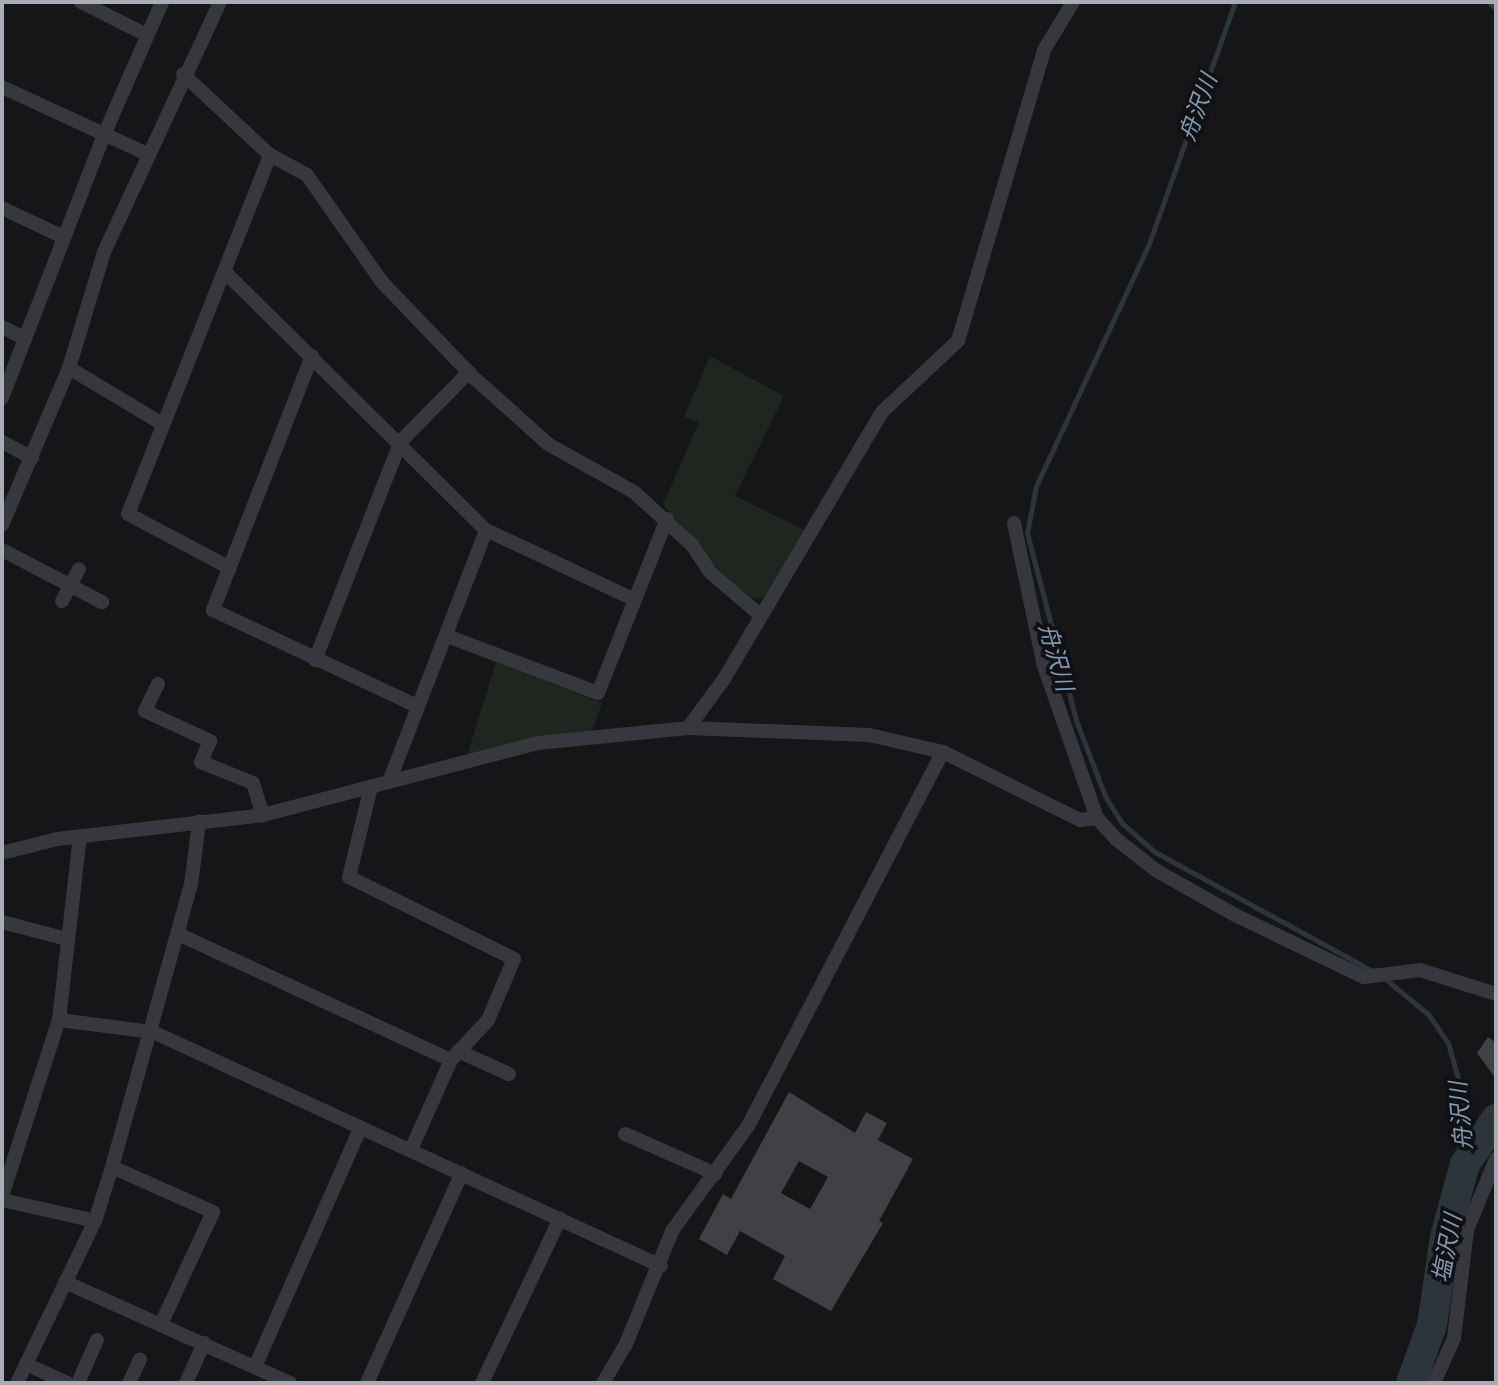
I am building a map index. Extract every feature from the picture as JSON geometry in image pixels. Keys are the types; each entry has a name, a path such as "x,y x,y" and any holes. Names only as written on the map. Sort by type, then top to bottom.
{"street":[{"path":"80,2 148,35"},
{"path":"2,398 104,135 162,2"},
{"path":"2,526 69,368 104,252 184,74 220,2"},
{"path":"688,728 724,679 882,412 958,341 1044,50 1073,2"},
{"path":"184,74 270,155 307,175 382,282 468,372 548,443 634,492 667,519 710,572 760,615"},
{"path":"2,87 149,155"},
{"path":"230,568 128,514 161,423 225,272 270,155"},
{"path":"2,208 63,237"},
{"path":"225,272 401,441 486,530 632,599"},
{"path":"2,327 24,338"},
{"path":"312,356 213,610 417,706"},
{"path":"69,368 161,423"},
{"path":"315,660 401,441 468,372"},
{"path":"2,442 32,457"},
{"path":"447,636 598,693 632,599 667,519"},
{"path":"1014,523 1044,666 1097,818 1157,871 1364,977 1420,970 1496,995"},
{"path":"388,782 486,530"},
{"path":"2,550 102,601"},
{"path":"62,601 79,569"},
{"path":"158,684 145,711 210,741 201,762 253,782 263,815"},
{"path":"2,853 80,837 263,815 370,791 388,782 538,743 688,728 869,735 943,752 1080,820 1097,818"},
{"path":"603,1383 661,1266 672,1231 716,1174 748,1126 943,752"},
{"path":"370,791 349,877 514,958 488,1020 455,1056 411,1150"},
{"path":"17,1383 95,1221 153,1032 178,934 198,822"},
{"path":"80,837 66,939 59,1020 2,1198 95,1221"},
{"path":"2,922 66,939"},
{"path":"178,934 455,1056 509,1074"},
{"path":"59,1020 153,1032 661,1266"},
{"path":"255,1367 361,1127"},
{"path":"625,1134 716,1174"},
{"path":"1434,1383 1454,1338 1467,1230 1496,1159"},
{"path":"112,1167 213,1212 162,1324"},
{"path":"367,1383 462,1174"},
{"path":"482,1383 560,1219"},
{"path":"65,1282 290,1383"},
{"path":"78,1383 97,1340"},
{"path":"186,1383 204,1343"},
{"path":"129,1383 140,1359"},
{"path":"26,1364 67,1383"}],"shaded area":[{"path":"710,356 784,396 735,496 804,530 764,597 751,598 719,570 663,505 699,422 684,417"},
{"path":"496,662 602,703 591,733 467,756"}],"building":[{"path":"1488,1037 1496,1043 1496,1079 1477,1053"},
{"path":"789,1092 855,1133 866,1112 887,1123 878,1140 913,1159 879,1221 883,1223 831,1311 773,1279 785,1256 740,1231 727,1255 699,1239 723,1194 731,1199","holes":["799,1161 828,1177 810,1209 781,1193"]}],"waterway":[{"name":"舟沢川","path":"1235,2 1148,246 1036,486 1027,533 1077,723 1105,796 1122,823 1155,852 1374,972"},
{"name":"舟沢川","path":"1383,977 1429,1015 1448,1043 1462,1092 1465,1164"},
{"name":"塩沢川","path":"1411,1383 1432,1325 1445,1237 1465,1164 1496,1119"}]}
